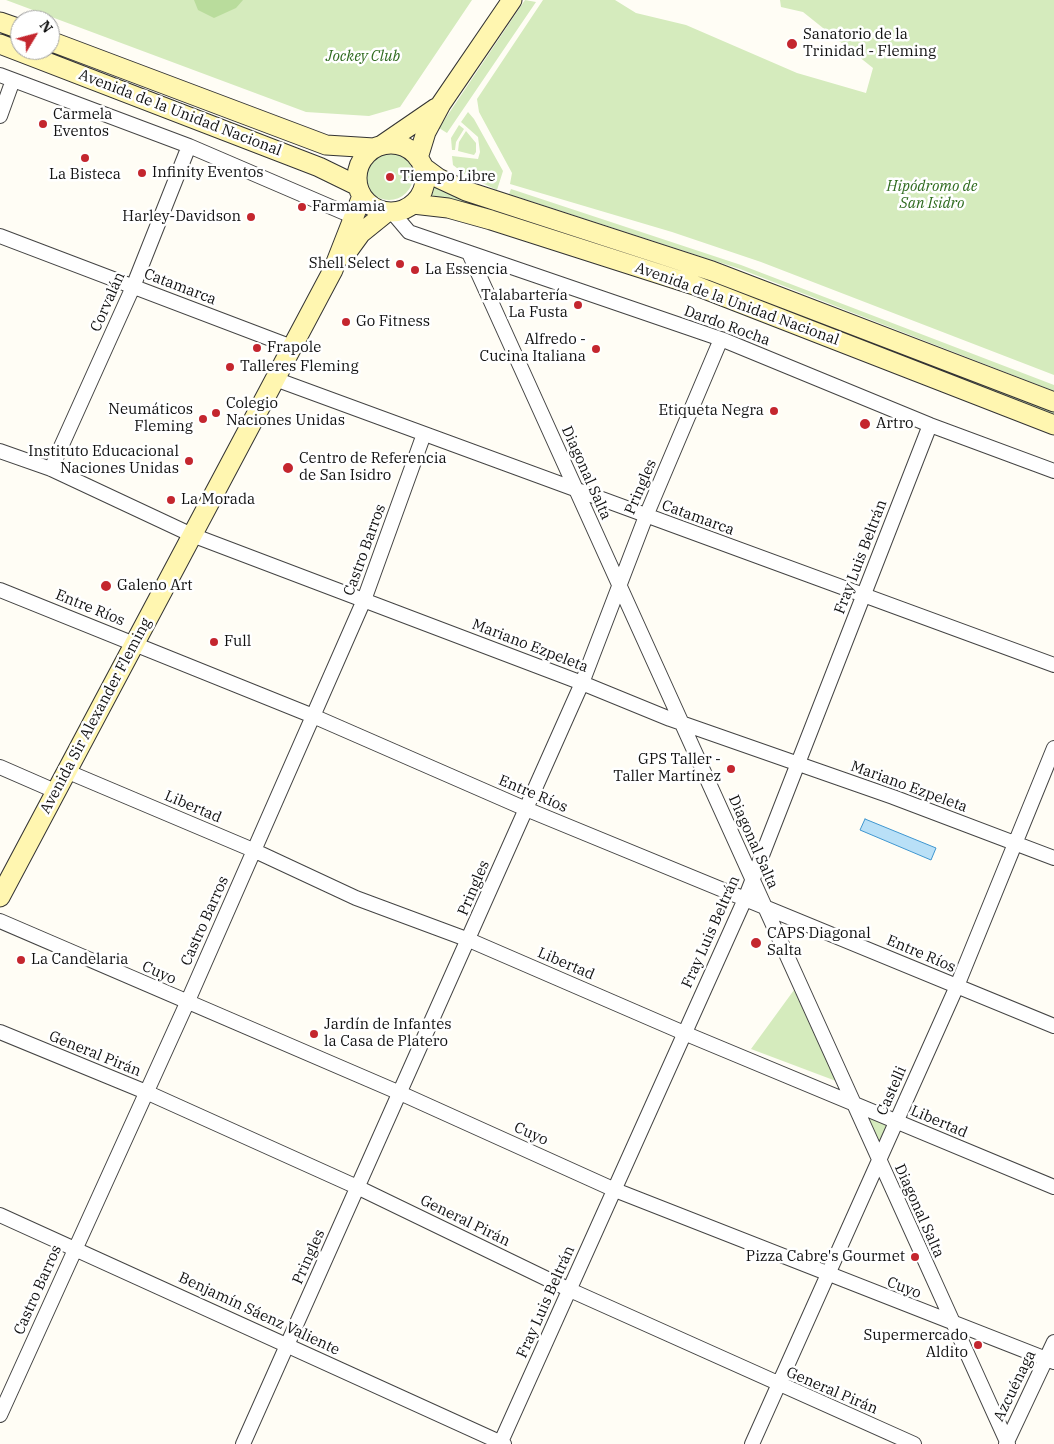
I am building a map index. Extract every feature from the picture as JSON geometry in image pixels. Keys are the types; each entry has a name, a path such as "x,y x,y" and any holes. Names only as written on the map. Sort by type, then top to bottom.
{"main road":[{"path":"441,104 365,156 359,166 360,191 370,205 380,211 390,212 413,204 420,195 424,185 421,162 426,132 441,104 512,0"},
{"name":"Avenida de la Unidad Nacional","path":"0,44 319,167 360,191"},
{"name":"Avenida de la Unidad Nacional","path":"60,45 326,145 378,147"},
{"path":"378,147 402,146 421,162"},
{"name":"Avenida de la Unidad Nacional","path":"421,162 438,178 466,191 712,271 1054,402"},
{"name":"Avenida Sir Alexander Fleming","path":"0,897 333,270 360,191"},
{"name":"Avenida de la Unidad Nacional","path":"413,204 448,208 491,220 694,285 1054,425"},
{"name":"Avenida Sir Alexander Fleming","path":"333,270 361,233 390,212"}],"street":[{"path":"0,75 189,146 352,216"},
{"path":"0,116 13,80"},
{"name":"Corvalán","path":"50,470 133,287 189,146"},
{"name":"Dardo Rocha","path":"390,212 409,232 721,339 930,425 1054,471"},
{"name":"Catamarca","path":"0,236 292,347"},
{"name":"Diagonal Salta","path":"469,253 1007,1443"},
{"name":"Pringles","path":"243,1444 357,1187 470,940 582,683 646,516 721,339"},
{"name":"Catamarca","path":"275,379 1054,666"},
{"name":"Fray Luis Beltrán","path":"502,1444 745,899 930,425"},
{"name":"Castro Barros","path":"0,1415 187,1003 364,600 424,434"},
{"name":"Mariano Ezpeleta","path":"0,451 50,470 192,536 582,683 681,723 893,797 1054,858"},
{"name":"Entre Ríos","path":"0,590 313,716 526,809 1054,1026"},
{"name":"Castelli","path":"752,1444 957,986 1017,844 1054,748"},
{"path":"0,767 55,791"},
{"name":"Libertad","path":"66,771 253,850 356,898 470,940 684,1033 1054,1187"},
{"name":"Cuyo","path":"0,921 400,1094 614,1190 1050,1361"},
{"name":"General Pirán","path":"0,1032 146,1092 357,1187 570,1290 778,1385 914,1444"},
{"name":"Benjamín Sáenz Valiente","path":"0,1215 75,1247 502,1444"},
{"name":"Azcuénaga","path":"1007,1443 1050,1361 1054,1342"}],"green space":[{"name":"Jockey Club","path":"6,0 472,0 400,107 369,116 306,112 60,20 60,10 33,10"},
{"path":"194,0 243,0 236,8 214,18 198,10"},
{"path":"525,0 536,2 447,133 439,128"},
{"name":"Hipódromo de San Isidro","path":"543,0 615,0 636,13 686,25 797,73 866,93 873,68 803,12 781,7 780,0 1054,0 1054,375 761,262 672,232 510,184 512,173 479,112 477,99"},
{"path":"468,112 474,119 503,171 497,190 467,176 453,165 452,156 478,159 480,152 478,137 461,122"},
{"path":"459,125 464,129 456,142 455,150 452,150 451,138"},
{"path":"466,131 476,143 474,155 458,151 459,142"},
{"path":"384,152 394,152 406,159 413,171 413,181 406,193 394,200 384,200 376,196 369,189 365,181 365,171 369,163 376,156"},
{"path":"431,178 490,207 488,214 423,202"},
{"path":"511,189 741,265 1054,385 1054,391 740,269 509,194"},
{"path":"502,210 691,270 1054,407 1054,417 499,218"},
{"path":"794,990 836,1081 751,1049"},
{"path":"852,1102 897,1121 879,1161"}],"water":[{"path":"865,819 936,848 931,860 860,830"}],"place":[{"name":"Sanatorio de la Trinidad - Fleming","path":"792,44"},
{"name":"Carmela Eventos","path":"43,124"},
{"name":"La Bisteca","path":"85,158"},
{"name":"Infinity Eventos","path":"142,173"},
{"name":"Tiempo Libre","path":"390,177"},
{"name":"Farmamia","path":"302,207"},
{"name":"Harley-Davidson","path":"251,217"},
{"name":"Shell Select","path":"400,264"},
{"name":"La Essencia","path":"415,270"},
{"name":"Talabartería La Fusta","path":"578,305"},
{"name":"Go Fitness","path":"346,322"},
{"name":"Frapole","path":"257,348"},
{"name":"Alfredo - Cucina Italiana","path":"596,349"},
{"name":"Talleres Fleming","path":"230,367"},
{"name":"Etiqueta Negra","path":"774,411"},
{"name":"Colegio Naciones Unidas","path":"216,413"},
{"name":"Neumáticos Fleming","path":"203,419"},
{"name":"Artro","path":"865,424"},
{"name":"Instituto Educacional Naciones Unidas","path":"189,461"},
{"name":"Centro de Referencia de San Isidro","path":"288,468"},
{"name":"La Morada","path":"171,500"},
{"name":"Galeno Art","path":"106,586"},
{"name":"Full","path":"214,642"},
{"name":"GPS Taller - Taller Martinez","path":"731,769"},
{"name":"CAPS Diagonal Salta","path":"756,943"},
{"name":"La Candelaria","path":"21,960"},
{"name":"Jardín de Infantes la Casa de Platero","path":"314,1034"},
{"name":"Pizza Cabre's Gourmet","path":"915,1257"},
{"name":"Supermercado Aldito","path":"978,1345"}]}
